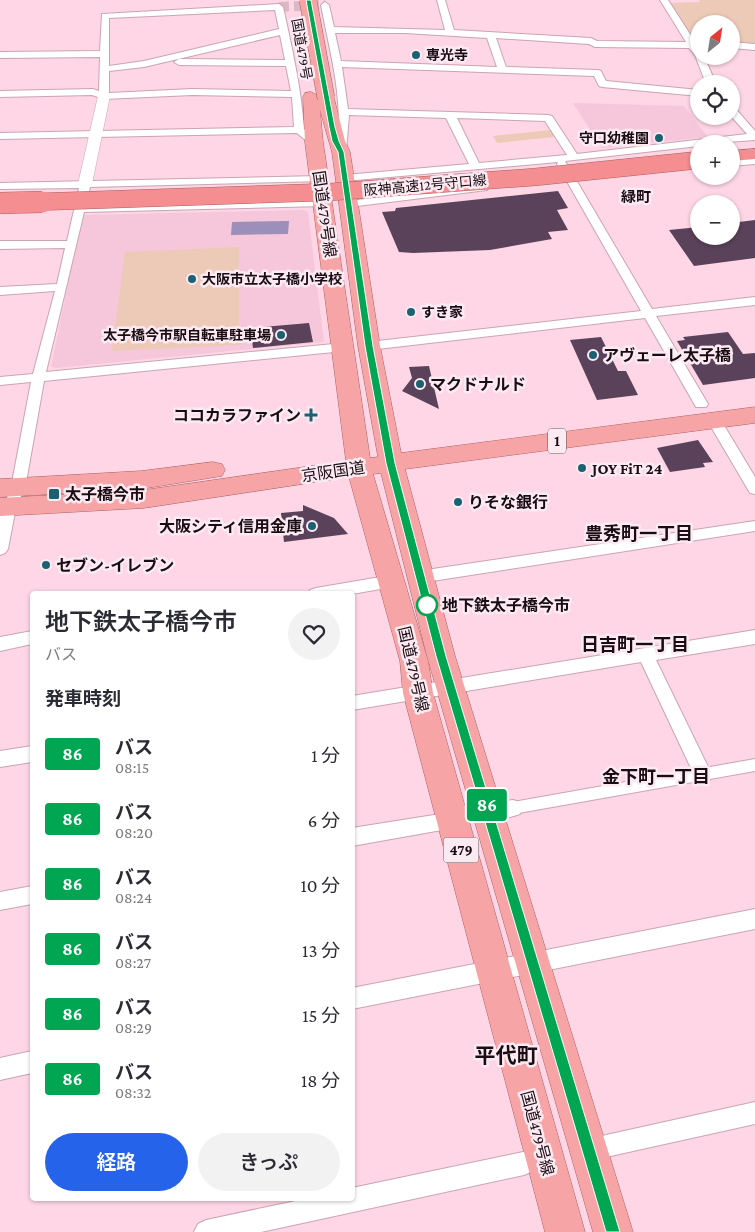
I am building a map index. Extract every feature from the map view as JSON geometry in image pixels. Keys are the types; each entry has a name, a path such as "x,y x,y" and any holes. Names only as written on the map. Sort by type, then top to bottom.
{"highway":[{"name":"国道479号","path":"294,0 311,96"},
{"name":"国道479号","path":"308,0 311,96"},
{"name":"国道479号線","path":"311,96 307,136 320,179 358,459 501,810 533,964 613,1232"},
{"name":"国道479号線","path":"311,96 341,152 369,346 389,455 406,579 418,693 565,1232"},
{"path":"740,146 755,145"},
{"name":"阪神高速12号守口線","path":"0,193 264,186 382,180 690,151"},
{"path":"740,155 755,154"},
{"name":"阪神高速12号守口線","path":"0,203 330,192 535,176 690,161"},
{"name":"京阪国道","path":"7,498 144,499 358,459 708,412 755,397"},
{"name":"京阪国道","path":"708,412 755,415"}],"street":[{"path":"441,0 451,34"},
{"path":"664,0 690,37"},
{"path":"325,5 343,112 345,138 341,152"},
{"path":"0,549 7,498 62,287 104,96 105,16 279,7 291,63 311,96"},
{"path":"330,30 398,30 491,37 591,41 595,44 690,45"},
{"path":"104,69 246,51 284,31"},
{"path":"491,37 502,68"},
{"path":"740,46 755,47"},
{"path":"144,64 246,51 291,63"},
{"path":"0,56 104,54"},
{"path":"336,64 502,68 598,73 602,84 690,91"},
{"path":"0,94 94,92 104,96 192,92 311,96"},
{"path":"343,112 548,118 574,157"},
{"path":"450,115 475,166"},
{"path":"740,120 755,137"},
{"path":"0,136 307,136"},
{"path":"345,178 559,159 755,137"},
{"path":"559,159 755,489"},
{"path":"740,162 755,160"},
{"path":"348,204 572,178 690,167"},
{"path":"0,186 320,179"},
{"path":"0,211 323,204"},
{"path":"0,245 72,244"},
{"path":"0,291 62,287"},
{"path":"369,346 755,301"},
{"path":"0,381 344,347"},
{"path":"334,591 755,526"},
{"path":"355,703 755,637"},
{"path":"0,644 30,638"},
{"path":"644,654 703,775"},
{"path":"0,759 30,754"},
{"path":"501,810 755,765"},
{"path":"355,836 453,820"},
{"path":"0,901 30,895"},
{"path":"355,998 755,918"},
{"path":"0,1069 30,1062"},
{"path":"588,1150 755,1113"},
{"path":"355,1200 524,1163 544,1154"},
{"path":"206,1232 349,1201"}],"shaded area":[{"path":"699,0 755,0 755,44 740,43 740,15 690,15 690,33 670,3 700,2"},
{"path":"573,103 684,106 690,114 690,125 699,125 706,135 690,135 690,139 602,148"},
{"path":"551,130 555,137 497,143 493,136"},
{"name":"大阪市立太子橋小学校","path":"303,210 308,212 324,342 51,367 82,215"},
{"path":"289,221 288,234 231,235 232,222"},
{"path":"239,247 239,345 112,351 125,252"}],"building":[{"path":"558,191 568,208 557,210 568,230 548,232 552,239 490,250 399,252 382,212 395,211 396,208"},
{"path":"755,220 755,258 694,266 669,230 690,228 690,245 740,245 740,222"},
{"name":"太子橋今市駅自転車駐車場","path":"309,323 313,342 253,348 250,328"},
{"path":"728,332 743,354 755,353 755,378 703,385 677,341 685,340 683,337"},
{"name":"アヴェーレ太子橋","path":"601,337 618,371 626,371 638,395 597,400 570,340"},
{"name":"マクドナルド","path":"429,366 439,409 402,391 412,378 409,367"},
{"path":"698,440 713,462 703,463 705,467 670,472 657,448"},
{"name":"大阪シティ信用金庫","path":"303,505 334,518 348,534 284,542 281,513 303,511"}],"tunnel":[{"path":"279,7 325,5"}],"bus line":[{"name":"86","path":"308,0 332,127 341,152 369,346 391,463 419,577 613,1232"}],"place":[{"name":"専光寺","path":"416,55"},
{"name":"守口幼稚園","path":"659,138"},
{"name":"大阪市立太子橋小学校","path":"192,279"},
{"name":"すき家","path":"411,312"},
{"name":"太子橋今市駅自転車駐車場","path":"281,335"},
{"name":"アヴェーレ太子橋","path":"593,355"},
{"name":"マクドナルド","path":"420,384"},
{"name":"ココカラファイン","path":"311,415"},
{"name":"JOY FiT 24","path":"582,468"},
{"name":"太子橋今市","path":"54,494"},
{"name":"りそな銀行","path":"458,502"},
{"name":"大阪シティ信用金庫","path":"312,526"},
{"name":"セブン-イレブン","path":"46,565"},
{"name":"地下鉄太子橋今市","path":"427,605"}],"district":[{"name":"緑町","path":"636,197"},
{"name":"豊秀町一丁目","path":"639,534"},
{"name":"日吉町一丁目","path":"635,645"},
{"name":"金下町一丁目","path":"656,777"},
{"name":"平代町","path":"506,1056"}]}
